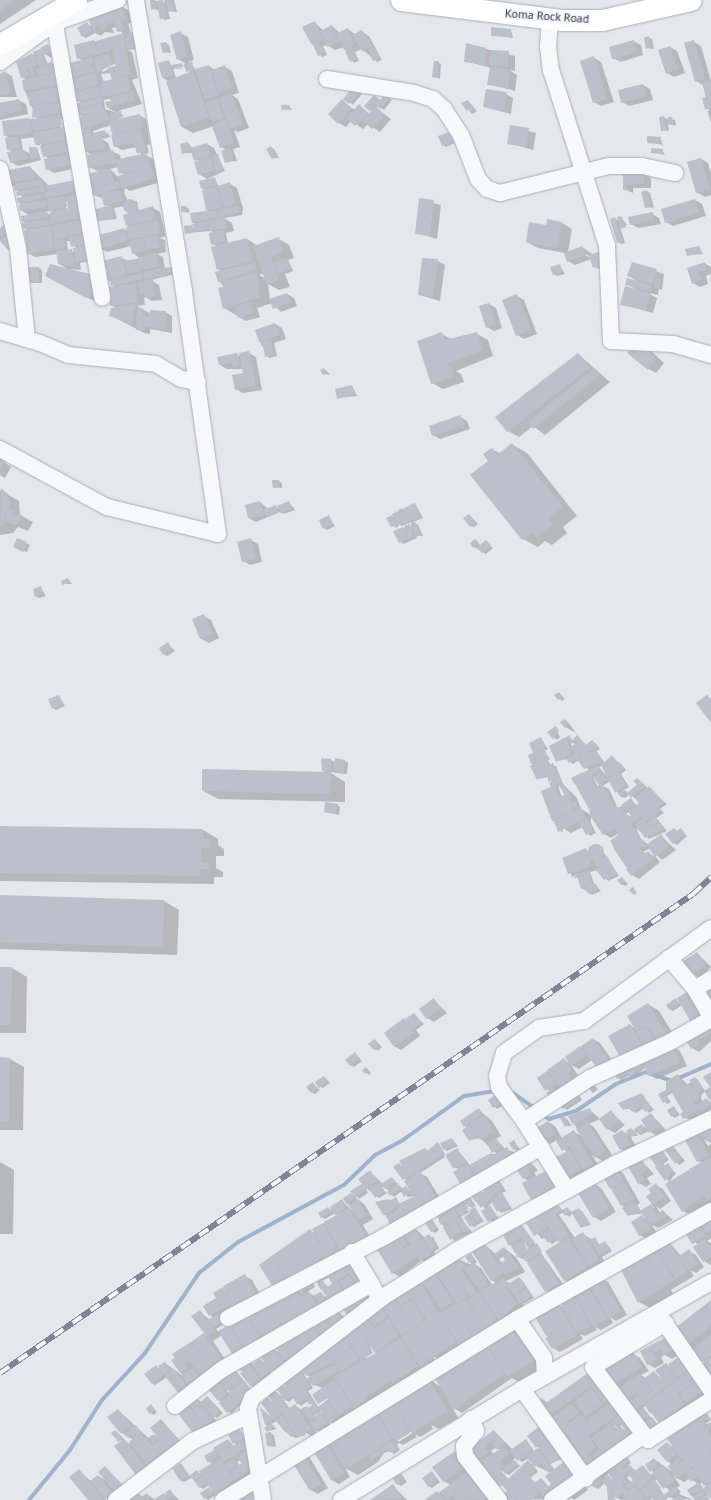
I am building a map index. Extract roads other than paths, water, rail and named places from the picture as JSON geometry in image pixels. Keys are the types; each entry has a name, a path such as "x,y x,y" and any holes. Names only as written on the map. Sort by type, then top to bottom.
{"main road":[{"path":"0,44 53,18 76,0"},
{"name":"Koma Rock Road","path":"402,0 550,19 602,20 691,0"}],"street":[{"path":"0,62 53,18 118,0"},
{"path":"0,449 107,507 218,534 198,382 136,0"},
{"path":"53,18 102,298"},
{"path":"550,19 551,70 607,245 611,341 673,344 711,355"},
{"path":"327,79 414,93 433,99 444,109 461,135 478,179 487,189 500,193 515,192 609,166 642,166 675,173"},
{"path":"0,169 18,248 28,339"},
{"path":"0,331 83,358 126,359 156,364 181,379 198,382"},
{"path":"567,1190 524,1121 499,1087 498,1070 504,1053 539,1028 584,1022 711,928"},
{"path":"524,1121 590,1078 670,1042 711,1018 695,989 669,958"},
{"path":"695,989 711,979"},
{"path":"263,1500 249,1414 252,1398 380,1299 456,1251 567,1190 711,1119"},
{"path":"228,1318 541,1148"},
{"path":"224,1500 518,1319 711,1212"},
{"path":"352,1252 380,1299"},
{"path":"648,1440 593,1368 711,1282"},
{"path":"175,1406 222,1370 372,1284"},
{"path":"340,1500 522,1389 603,1345 661,1317"},
{"path":"661,1317 711,1390"},
{"path":"518,1319 544,1358 546,1376"},
{"path":"522,1389 586,1479"},
{"path":"648,1440 711,1400"},
{"path":"116,1500 193,1441 249,1414"},
{"path":"471,1419 476,1431 464,1446 465,1456 499,1500"},
{"path":"552,1500 586,1479 641,1437 648,1440"}],"waterway":[{"path":"543,1115 549,1119 576,1111 616,1084 646,1072 672,1081 711,1064"},
{"path":"29,1500 70,1450 102,1400 145,1353 199,1273 238,1242 344,1185 375,1155 403,1140 464,1096 497,1091"},
{"path":"513,1093 536,1109"}],"railway":[{"path":"0,1373 693,894 711,877"}]}
